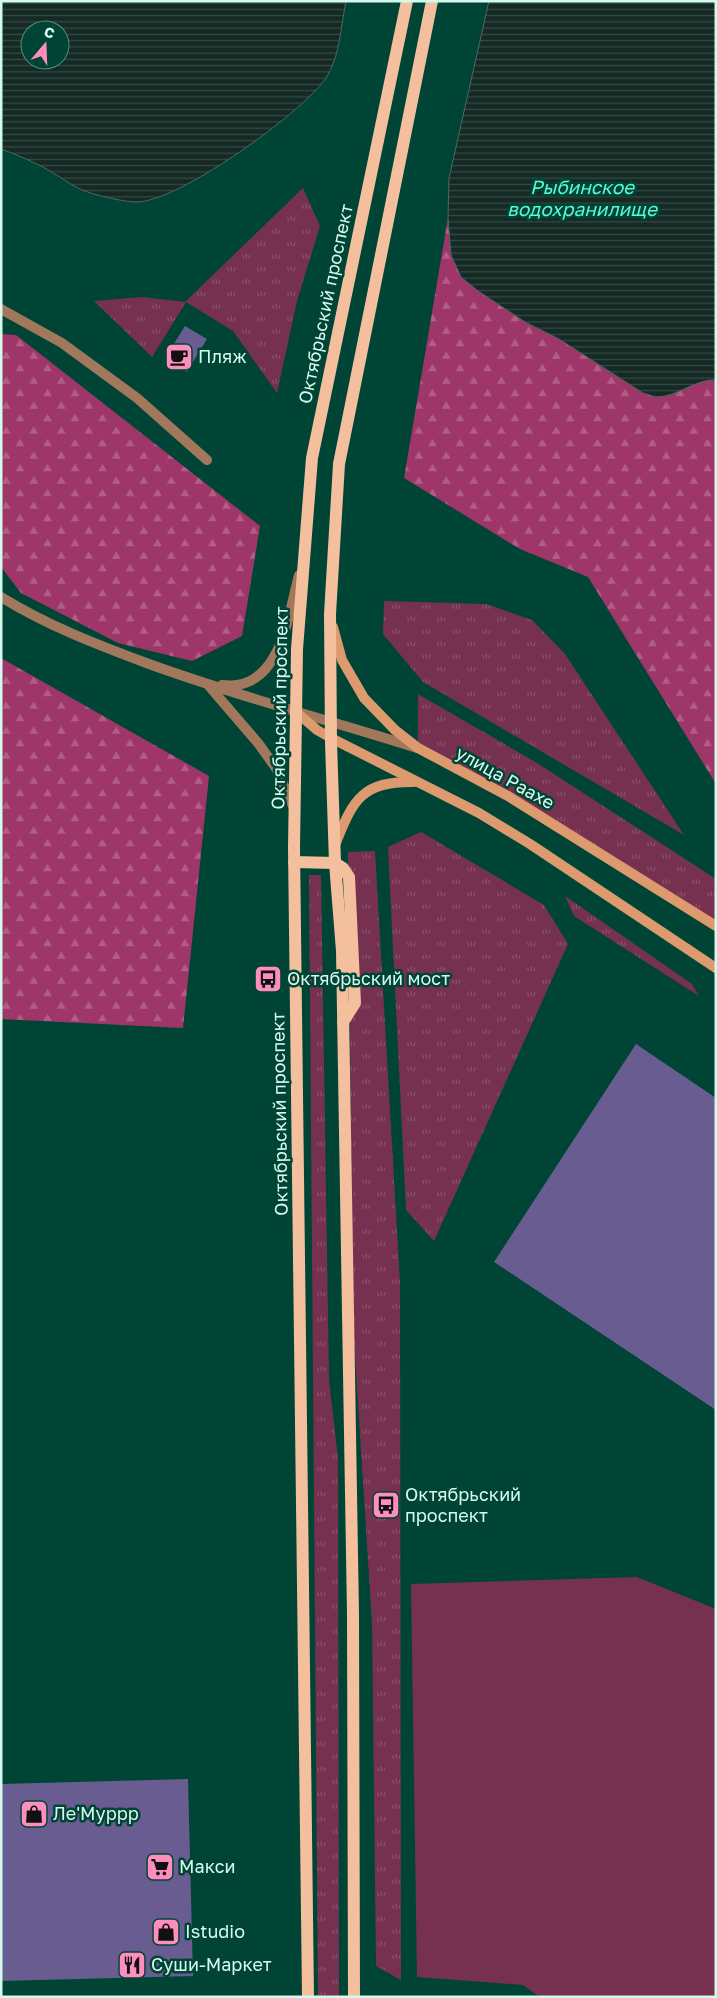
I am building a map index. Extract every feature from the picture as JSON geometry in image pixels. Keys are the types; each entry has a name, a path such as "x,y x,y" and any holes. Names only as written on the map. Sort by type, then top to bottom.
{"main road":[{"name":"Октябрьский проспект","path":"308,1997 294,862 297,649 312,458 407,1"},
{"path":"335,863 330,614 339,464 432,1"},
{"name":"улица Раахе","path":"330,614 342,660 364,698 395,730 418,748 508,796 716,926"},
{"path":"296,711 317,730 331,738 479,813 530,844 716,968"},
{"path":"335,846 348,812 362,795 378,786 398,782 418,782"},
{"path":"294,862 335,863 343,868 349,877 355,1003 343,1022 354,1614 354,1997"}],"street":[{"path":"1,309 62,343 137,398 207,460"},
{"path":"208,685 237,685 256,678 270,665 280,649 303,559"},
{"path":"1,597 29,614 69,634 208,685 418,748"},
{"path":"208,685 258,743 276,768 295,809"}],"green space":[{"path":"303,188 320,226 297,301 277,393 233,331 186,302 152,357 94,301 142,297 185,302"},
{"path":"448,218 451,255 502,306 525,322 559,339 643,393 652,396 666,396 701,382 716,380 716,784 588,577 520,549 404,478"},
{"path":"1,334 16,335 260,526 242,636 192,661 118,643 21,593 1,567"},
{"path":"384,601 486,604 532,620 565,654 684,835 423,682 383,634"},
{"path":"1,658 209,776 183,1028 1,1019"},
{"path":"418,694 537,763 716,879 716,926 602,854 418,748"},
{"path":"421,832 544,905 568,944 434,1241 406,1210 388,847"},
{"path":"375,851 400,1283 401,1980 376,1966 372,1623 353,1325 348,852"},
{"path":"309,875 321,875 329,1380 338,1458 339,1997 318,1997"},
{"path":"565,896 692,984 699,996 574,916"},
{"path":"637,1577 716,1609 716,1997 540,1997 523,1985 417,1977 411,1584"}],"water":[{"path":"1,1 346,1 339,41 331,70 313,94 266,133 236,154 178,189 153,199 134,202 108,198 82,190 22,157 1,149"},
{"name":"Рыбинское водохранилище","path":"489,1 716,1 716,380 701,382 666,396 656,397 643,393 559,339 525,322 478,291 461,277 451,255 448,218 449,178"}],"building":[{"path":"185,326 207,339 187,372 165,358"},
{"path":"636,1044 716,1098 716,1410 494,1262"},
{"name":"Макси","path":"188,1779 193,1976 1,1981 1,1784"}],"place":[{"name":"Пляж","path":"179,357"},
{"name":"Октябрьский мост","path":"268,979"},
{"name":"Октябрьский проспект","path":"386,1505"},
{"name":"Ле'Муррр","path":"34,1814"},
{"name":"Макси","path":"160,1867"},
{"name":"Istudio","path":"166,1932"},
{"name":"Суши-Маркет","path":"132,1965"}]}
